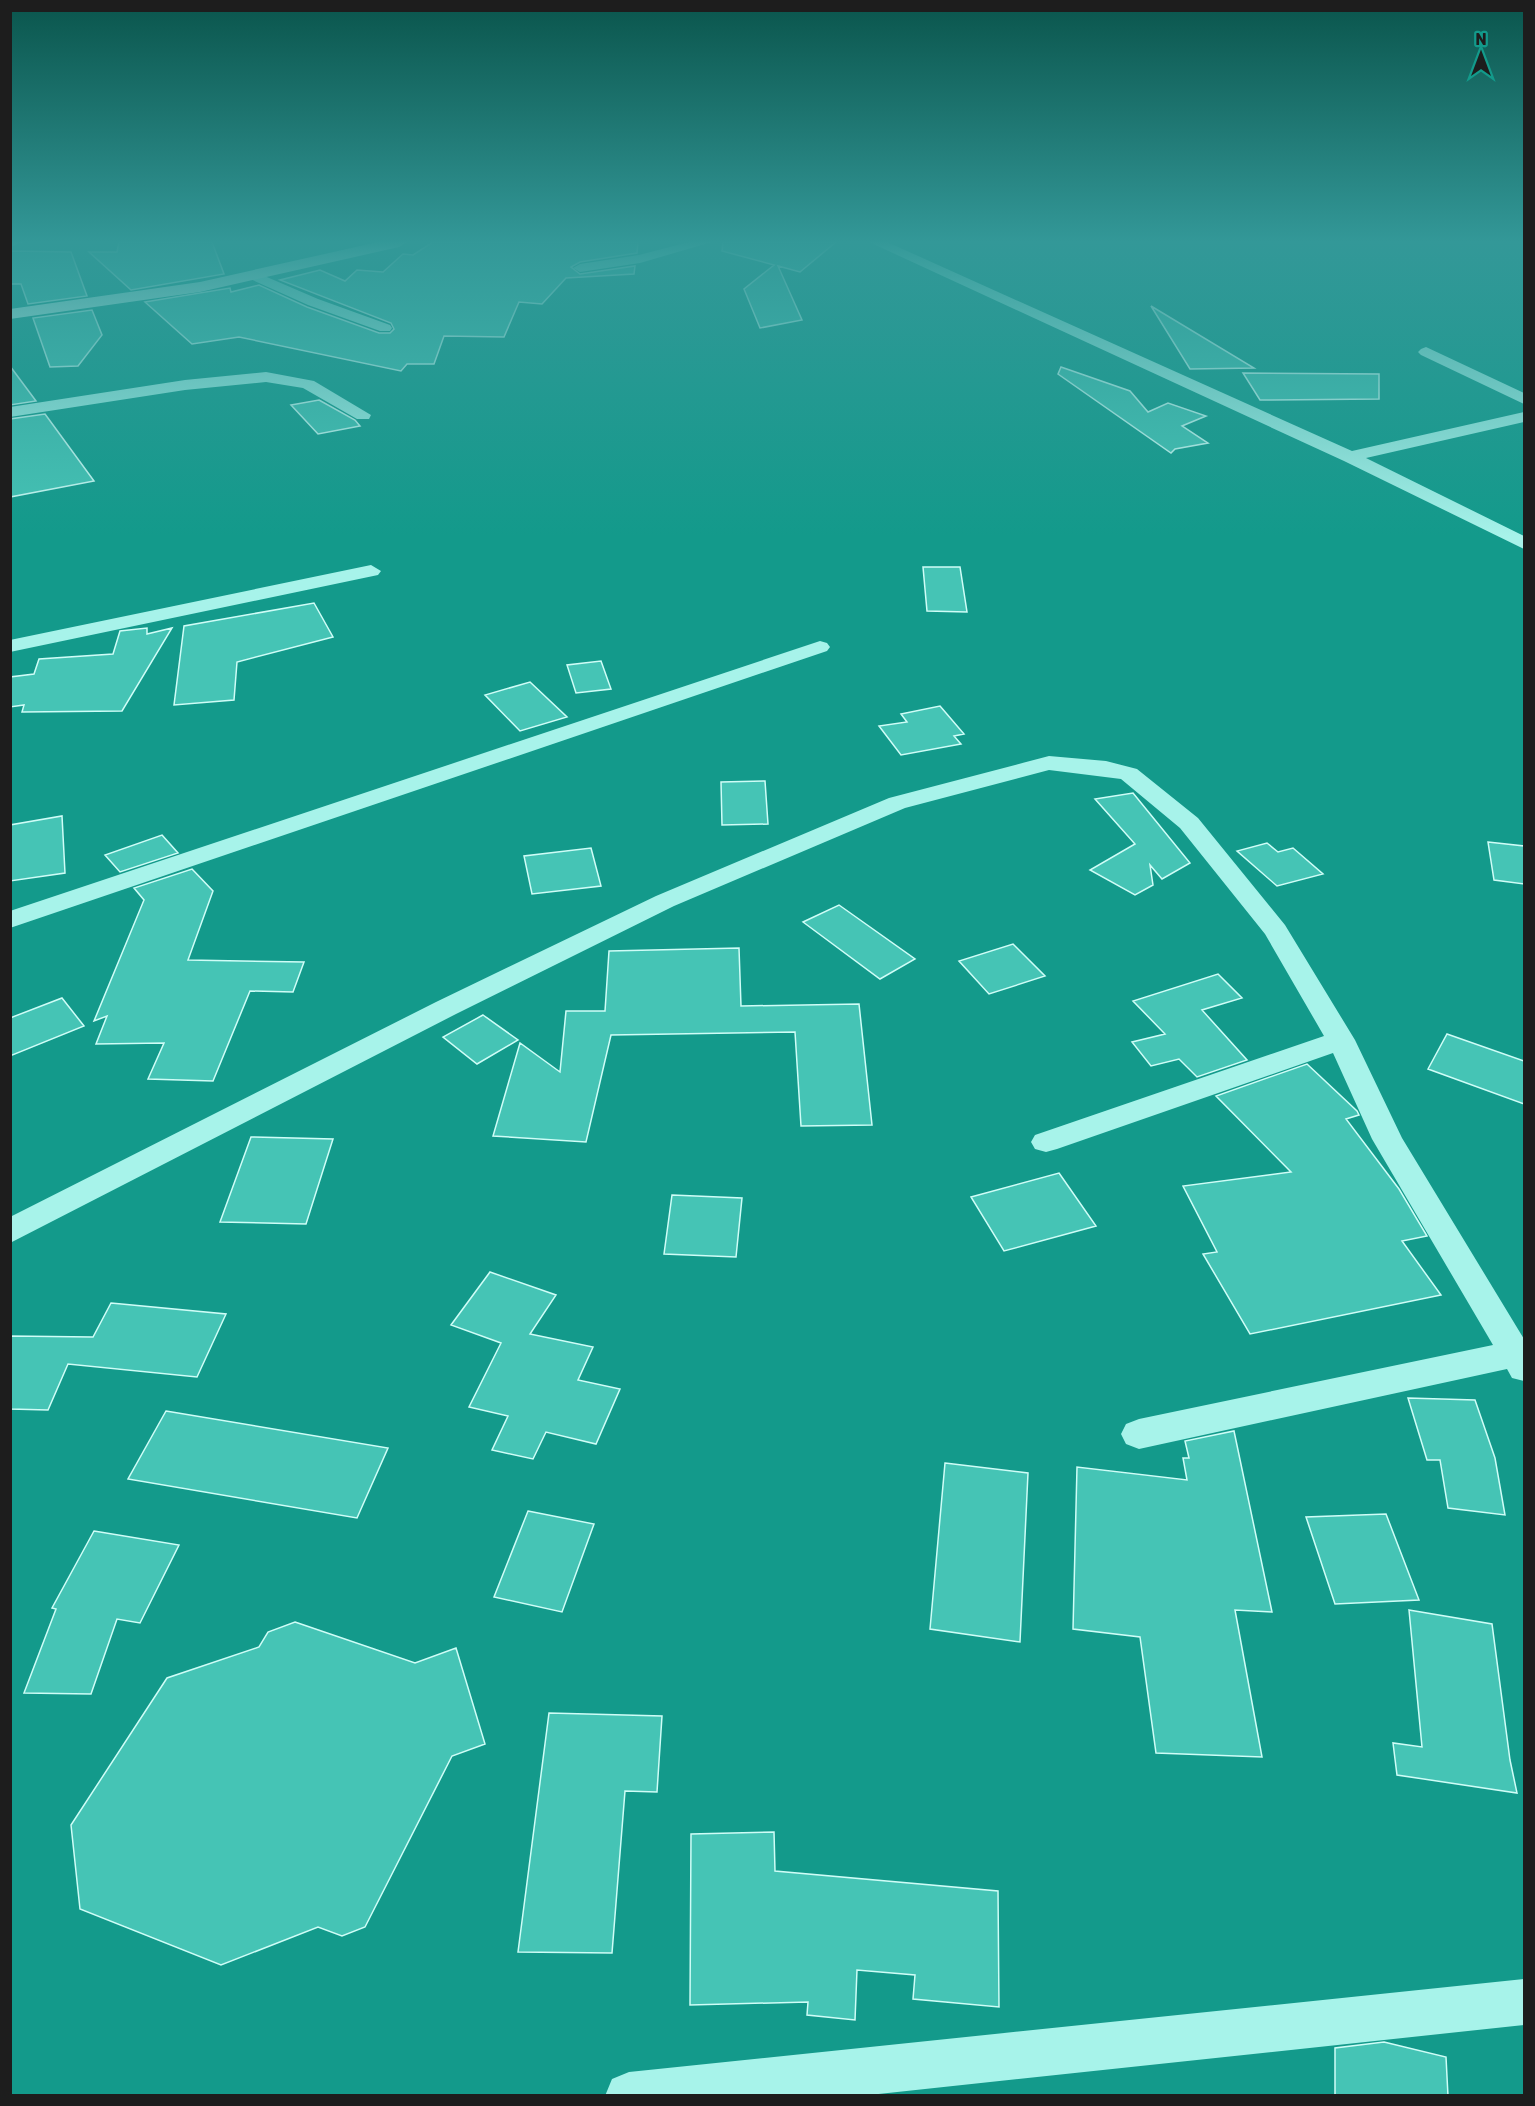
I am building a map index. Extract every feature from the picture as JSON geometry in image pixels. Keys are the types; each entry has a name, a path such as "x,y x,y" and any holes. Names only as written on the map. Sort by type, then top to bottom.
{"street":[{"path":"1093,340 1350,457 1524,543"},
{"path":"1426,352 1524,399"},
{"path":"10,412 185,385 266,377 308,384 363,416"},
{"path":"1350,457 1524,417"},
{"path":"10,646 371,572"},
{"path":"10,920 820,647"},
{"path":"10,1231 446,1008 665,902 897,803 1049,764 1107,768 1130,774 1189,823 1276,931 1341,1040 1387,1139 1520,1361 1139,1434"},
{"path":"1046,1142 1341,1040"},
{"path":"629,2096 1524,2002"}],"building":[{"path":"41,340 98,340 78,366 50,367"},
{"path":"188,340 217,340 192,344"},
{"path":"255,340 442,340 434,364 407,364 401,371"},
{"path":"1172,340 1208,340 1254,368 1190,369"},
{"path":"10,366 36,401 10,405"},
{"path":"1061,367 1130,391 1148,412 1168,403 1206,416 1182,426 1208,443 1175,449 1171,453 1058,374"},
{"path":"1243,373 1379,374 1379,399 1260,400"},
{"path":"319,400 355,420 360,426 318,434 291,405"},
{"path":"45,414 94,481 10,497 10,419"},
{"path":"923,567 960,567 967,612 927,611"},
{"path":"314,603 333,637 237,662 234,700 174,705 184,626"},
{"path":"147,628 147,634 172,628 122,711 22,712 24,705 10,707 10,677 34,674 39,659 113,654 120,631"},
{"path":"601,661 611,689 576,693 567,665"},
{"path":"530,682 567,717 520,731 485,695"},
{"path":"940,706 964,734 954,736 961,744 901,755 879,726 907,722 901,714"},
{"path":"765,781 768,824 722,825 721,782"},
{"path":"1133,793 1190,863 1162,879 1150,865 1153,885 1135,895 1090,870 1135,844 1095,799"},
{"path":"62,816 65,873 10,881 10,825"},
{"path":"162,835 178,853 120,872 105,855"},
{"path":"1488,842 1524,846 1524,884 1494,880"},
{"path":"1267,843 1278,852 1293,848 1323,874 1277,886 1237,851"},
{"path":"591,848 601,886 532,894 524,856"},
{"path":"192,869 213,891 188,960 304,962 293,992 250,991 213,1081 148,1079 164,1043 96,1044 107,1016 94,1021 144,900 134,888"},
{"path":"839,905 915,959 880,979 803,922"},
{"path":"1013,944 1045,976 989,994 959,961"},
{"path":"739,948 741,1006 859,1004 872,1125 801,1126 795,1032 611,1035 586,1142 493,1136 520,1043 560,1072 566,1011 605,1011 609,951"},
{"path":"1218,974 1242,998 1202,1010 1247,1060 1197,1077 1179,1059 1151,1066 1132,1042 1165,1034 1133,1001"},
{"path":"62,998 84,1026 10,1056 10,1018"},
{"path":"483,1015 518,1040 477,1064 443,1037"},
{"path":"1447,1034 1524,1061 1524,1104 1428,1069"},
{"path":"1307,1064 1357,1111 1359,1115 1346,1119 1399,1189 1427,1236 1402,1241 1441,1295 1250,1334 1203,1254 1217,1252 1183,1186 1291,1172 1216,1096"},
{"path":"251,1137 333,1139 306,1224 220,1222"},
{"path":"1059,1173 1096,1226 1004,1251 971,1197"},
{"path":"672,1195 742,1198 736,1257 664,1254"},
{"path":"490,1272 556,1295 530,1334 593,1347 578,1380 620,1389 596,1444 546,1432 533,1459 492,1450 508,1416 469,1407 501,1343 451,1325"},
{"path":"111,1303 226,1314 197,1377 68,1364 48,1410 10,1409 10,1336 93,1337"},
{"path":"1408,1398 1475,1400 1495,1458 1505,1515 1448,1508 1440,1460 1427,1460"},
{"path":"166,1411 388,1448 357,1518 128,1479"},
{"path":"1234,1431 1272,1612 1235,1610 1262,1757 1156,1753 1140,1637 1073,1629 1077,1467 1187,1480 1183,1458 1189,1458 1185,1441"},
{"path":"945,1463 1028,1473 1020,1642 930,1629"},
{"path":"528,1511 594,1524 562,1612 494,1597"},
{"path":"1386,1514 1419,1600 1335,1604 1306,1517"},
{"path":"94,1531 179,1545 140,1623 117,1619 91,1694 24,1693 56,1609 52,1608"},
{"path":"1409,1610 1492,1624 1510,1760 1517,1793 1397,1775 1393,1743 1422,1747"},
{"path":"295,1622 415,1663 456,1648 485,1744 452,1756 365,1927 342,1936 318,1927 221,1965 80,1909 71,1825 167,1678 259,1647 268,1632"},
{"path":"549,1713 662,1716 657,1792 625,1791 612,1953 518,1952"},
{"path":"774,1832 775,1871 998,1891 999,2007 913,1999 915,1975 857,1970 855,2020 807,2015 808,2002 690,2005 691,1834"},
{"path":"1384,2042 1446,2057 1448,2096 1335,2096 1335,2048"}]}
